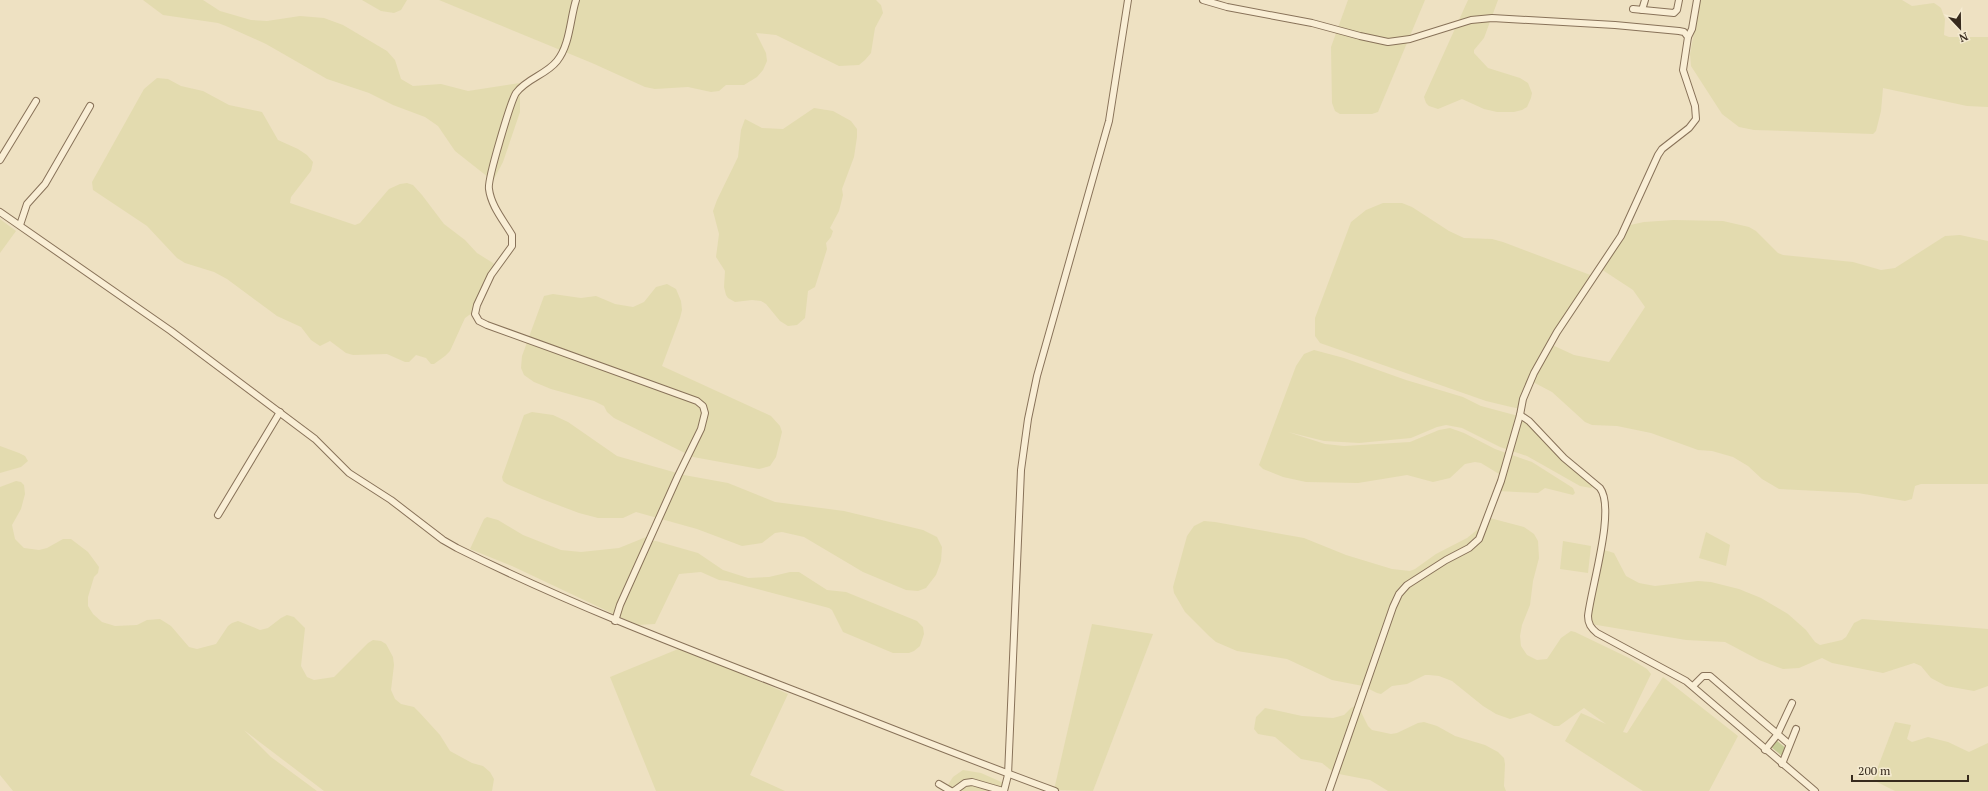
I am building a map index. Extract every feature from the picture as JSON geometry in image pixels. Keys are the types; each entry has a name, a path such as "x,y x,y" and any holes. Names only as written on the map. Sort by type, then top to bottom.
{"street":[{"path":"576,0 563,52 549,69 524,84 514,97 490,172 489,189 491,196 512,235 513,242 510,251 495,269 485,285 475,314 479,321 487,325 697,401 704,410 705,417 701,429 678,476 620,605 615,620"},
{"path":"954,791 965,783 972,782 1004,791 1008,775 1021,470 1028,419 1039,369 1109,121 1128,0"},
{"path":"1203,0 1227,7 1312,23 1366,38 1388,42 1410,39 1466,21 1492,18 1615,25 1679,31 1684,32 1688,37"},
{"path":"1642,10 1645,0"},
{"path":"1633,8 1674,13 1677,10 1679,0"},
{"path":"1329,791 1394,606 1400,594 1407,586 1446,560 1469,548 1479,539 1501,481 1523,399 1534,373 1557,332 1620,236 1658,155 1666,146 1689,128 1696,119 1695,106 1683,70 1685,47 1692,29 1697,0"},
{"path":"0,160 36,101"},
{"path":"20,225 27,204 45,184 90,106"},
{"path":"0,212 136,306 280,412 315,439 348,473 391,500 442,540 551,593 615,620 908,734 1008,775 1055,791"},
{"path":"218,515 280,412"},
{"path":"1520,414 1529,421 1564,458 1600,488 1604,494 1605,526 1588,613 1589,625 1597,633 1671,671 1693,686 1765,750 1815,791"},
{"path":"1693,686 1703,676 1710,676 1789,744"},
{"path":"1765,750 1777,735 1792,703"},
{"path":"1782,764 1796,729"},
{"path":"939,784 951,791"}],"shaded area":[{"path":"143,0 203,0 220,11 251,20 267,21 300,16 324,18 343,25 387,51 395,60 401,79 413,86 441,84 468,91 520,83 520,112 503,162 493,181 455,151 438,126 425,117 393,105 369,93 327,79 266,44 226,26 218,23 163,15"},
{"path":"362,0 407,0 401,10 394,13 381,11"},
{"path":"439,0 876,0 881,5 883,13 875,28 871,53 859,65 839,66 776,35 756,33 766,53 767,61 763,70 757,77 744,85 726,85 719,91 711,92 688,87 655,89 645,87 592,63"},
{"path":"1348,0 1425,0 1378,112 1372,114 1340,114 1335,111 1332,103 1331,47"},
{"path":"1468,0 1498,0 1484,38 1474,50 1474,53 1488,68 1520,78 1528,83 1532,93 1531,98 1527,107 1522,110 1514,112 1497,112 1484,109 1462,99 1438,109 1429,106 1426,103 1424,97"},
{"path":"1700,0 1902,0 1912,6 1934,3 1941,8 1945,19 1944,35 1949,37 1988,37 1988,107 1967,106 1883,88 1881,111 1876,131 1873,134 1754,130 1739,127 1722,114 1691,66 1690,54"},
{"path":"157,78 168,79 181,86 203,91 229,105 262,112 278,140 298,149 307,155 313,162 311,171 291,197 290,203 355,225 360,223 389,189 400,184 407,183 413,185 444,224 465,240 477,253 495,265 472,313 465,318 450,351 434,364 431,364 426,358 416,355 409,362 405,362 387,354 353,355 346,353 330,341 320,346 311,340 301,327 277,316 227,279 214,272 185,263 177,258 147,226 93,190 92,182 144,89"},
{"path":"814,108 833,111 851,121 857,129 857,137 854,157 842,189 843,195 839,211 830,228 833,231 831,237 826,243 827,249 815,287 808,291 805,318 797,325 788,326 780,321 766,304 761,301 752,300 735,302 726,295 724,287 725,271 716,257 719,234 713,211 738,157 741,130 745,119 762,128 783,129"},
{"path":"1383,203 1402,203 1412,207 1449,231 1464,238 1492,239 1503,242 1593,276 1550,344 1574,355 1609,362 1645,307 1633,290 1601,269 1626,227 1630,225 1644,222 1674,220 1723,221 1749,227 1756,231 1778,253 1783,255 1853,262 1881,270 1895,268 1945,236 1960,235 1988,241 1988,484 1921,484 1915,486 1912,499 1905,501 1858,493 1779,489 1762,479 1748,466 1733,457 1712,451 1698,450 1651,433 1617,426 1592,425 1585,422 1552,392 1531,381 1526,384 1521,409 1486,401 1320,343 1315,336 1315,318 1351,222 1366,210"},
{"path":"0,219 16,231 0,253"},
{"path":"667,284 676,289 681,301 682,310 662,366 771,416 780,426 782,432 776,457 770,466 759,469 693,457 614,418 607,412 604,406 594,401 551,389 534,382 524,375 521,368 522,356 544,296 553,294 581,298 596,296 615,304 633,307 644,302 656,287"},
{"path":"1314,350 1344,358 1406,380 1463,397 1481,406 1522,417 1595,485 1591,488 1580,486 1527,456 1500,447 1462,428 1446,425 1437,427 1411,438 1359,443 1324,441 1288,432 1325,444 1344,446 1410,442 1439,430 1450,428 1464,433 1495,449 1532,462 1573,488 1575,493 1573,495 1545,488 1538,493 1498,491 1500,478 1499,474 1481,463 1475,462 1465,464 1450,478 1433,482 1407,475 1358,483 1306,482 1283,477 1263,469 1259,465 1296,366 1304,354"},
{"path":"532,412 553,415 568,422 617,456 684,475 728,483 775,502 844,511 923,530 937,537 942,547 941,561 936,575 926,588 918,591 906,590 863,572 804,537 782,532 775,533 762,543 742,546 697,529 636,512 623,518 598,518 579,513 542,499 507,484 503,481 502,477 524,415"},
{"path":"0,446 25,456 28,461 21,467 0,473"},
{"path":"16,481 21,482 24,485 25,494 21,509 12,525 15,539 24,548 39,550 47,548 63,539 71,539 88,552 99,567 98,573 94,577 88,597 88,606 93,614 102,622 115,626 137,625 147,620 160,619 171,626 189,647 197,649 216,644 228,626 232,623 238,621 260,630 268,628 287,615 294,617 305,628 301,666 307,677 314,680 334,677 368,643 373,640 381,641 386,644 393,657 394,665 391,690 395,699 401,704 414,707 440,735 450,751 472,763 483,766 490,772 494,779 492,791 324,791 244,730 271,757 317,791 13,791 0,775 0,487"},
{"path":"487,517 498,520 523,535 561,550 581,552 619,548 651,535 650,541 656,541 698,553 723,570 748,578 769,577 790,572 799,572 827,590 846,592 917,621 923,627 924,634 920,646 914,651 909,653 893,653 843,632 832,610 829,608 719,580 701,572 679,574 655,624 637,625 512,566 470,549 484,519"},
{"path":"1486,517 1524,527 1534,534 1538,541 1539,558 1533,581 1530,605 1522,625 1520,636 1521,646 1527,655 1537,660 1547,659 1561,638 1571,631 1575,632 1629,658 1647,669 1651,674 1623,732 1627,733 1663,677 1738,736 1709,791 1643,791 1565,741 1581,713 1606,724 1584,708 1559,726 1554,726 1530,713 1510,719 1496,714 1483,706 1452,681 1439,676 1429,675 1425,675 1407,684 1392,686 1381,694 1377,693 1363,686 1332,680 1287,659 1237,651 1216,642 1185,612 1174,593 1173,587 1187,536 1194,526 1204,521 1304,538 1346,555 1392,569 1410,571 1436,554 1467,538 1477,530"},
{"path":"1706,532 1730,545 1726,566 1699,558"},
{"path":"1563,541 1591,546 1588,573 1560,569"},
{"path":"1601,549 1614,553 1626,576 1639,583 1655,586 1698,581 1711,582 1739,589 1761,598 1788,614 1806,630 1815,642 1820,645 1842,640 1846,637 1854,623 1862,619 1988,629 1988,686 1974,691 1946,686 1931,678 1921,666 1914,663 1883,673 1832,663 1822,658 1799,668 1783,669 1759,660 1725,642 1686,640 1588,623"},
{"path":"1092,624 1153,634 1093,791 1054,790"},
{"path":"683,647 788,694 750,775 785,791 656,791 610,677"},
{"path":"1355,706 1359,708 1368,726 1372,730 1391,734 1424,722 1437,726 1455,736 1485,745 1498,752 1504,758 1504,786 1506,791 1388,791 1370,780 1339,774 1332,771 1322,763 1301,759 1275,737 1258,734 1254,729 1256,717 1265,708 1302,716 1333,718 1344,715"},
{"path":"1895,722 1911,725 1907,739 1912,742 1928,737 1948,742 1969,752 1988,743 1988,791 1895,791 1873,780"},
{"path":"963,770 981,773 1008,785 1007,791 944,791 953,777"}],"green space":[{"path":"1776,740 1787,749 1782,756 1771,747"}]}
